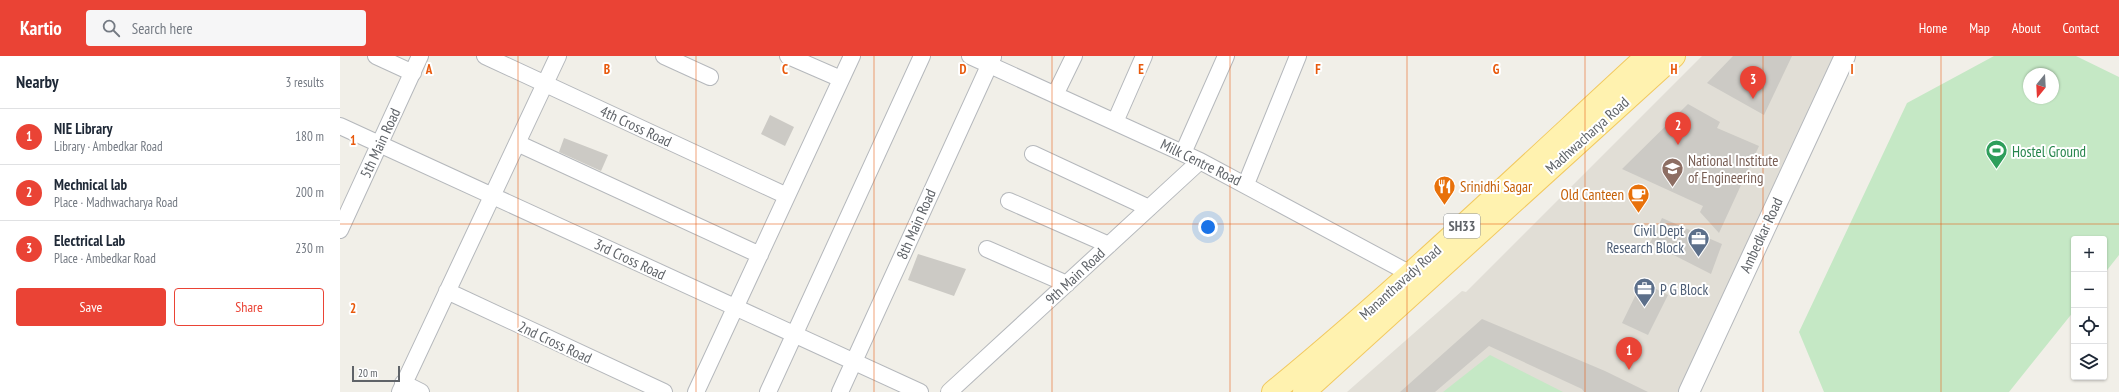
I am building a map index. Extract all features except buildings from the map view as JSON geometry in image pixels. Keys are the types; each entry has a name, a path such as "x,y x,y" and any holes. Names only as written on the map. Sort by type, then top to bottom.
{"main road":[{"name":"Mananthavady Road","path":"1273,392 1331,344 1418,277 1647,56"},
{"name":"Madhwacharya Road","path":"1304,392 1418,277 1674,56"}],"street":[{"path":"376,56 413,73"},
{"name":"5th Main Road","path":"341,226 420,56"},
{"name":"4th Cross Road","path":"485,56 787,196"},
{"path":"421,392 401,388 558,56"},
{"path":"664,56 710,77"},
{"path":"788,56 841,79"},
{"path":"696,392 852,56"},
{"path":"768,392 922,56"},
{"name":"Milk Centre Road","path":"970,56 991,61 1055,95 1200,161 1246,184 1418,277"},
{"path":"1055,95 1074,56"},
{"path":"1115,122 1144,56"},
{"path":"1183,153 1226,56"},
{"path":"1246,184 1298,56"},
{"name":"Ambedkar Road","path":"1689,392 1845,56"},
{"name":"8th Main Road","path":"840,392 991,61"},
{"name":"3rd Cross Road","path":"340,126 920,392"},
{"path":"517,143 760,255"},
{"path":"1033,154 1149,208"},
{"name":"9th Main Road","path":"949,392 1200,161"},
{"path":"1009,201 1109,245"},
{"path":"988,249 1067,284"},
{"name":"2nd Cross Road","path":"447,291 664,392"}],"shaded area":[{"name":"National Institute of Engineering","path":"1702,56 1837,56 1681,392 1347,392 1462,291 1466,292"}],"green space":[{"name":"Hostel Ground","path":"1994,56 2076,56 2119,77 2119,255 2107,270 2107,236 2071,236 2071,315 2009,392 1824,392 1799,332 1907,103"},
{"path":"1490,355 1563,392 1443,392"}],"place":[{"name":"Electrical Lab","path":"1753,99"},
{"name":"Mechnical lab","path":"1678,145"},
{"name":"Hostel Ground","path":"1997,170"},
{"name":"National Institute of Engineering","path":"1673,188"},
{"name":"Srinidhi Sagar","path":"1444,206"},
{"name":"Old Canteen","path":"1639,214"},
{"name":"Civil Dept Research Block","path":"1699,258"},
{"name":"P G Block","path":"1645,308"},
{"name":"NIE Library","path":"1629,370"}]}
